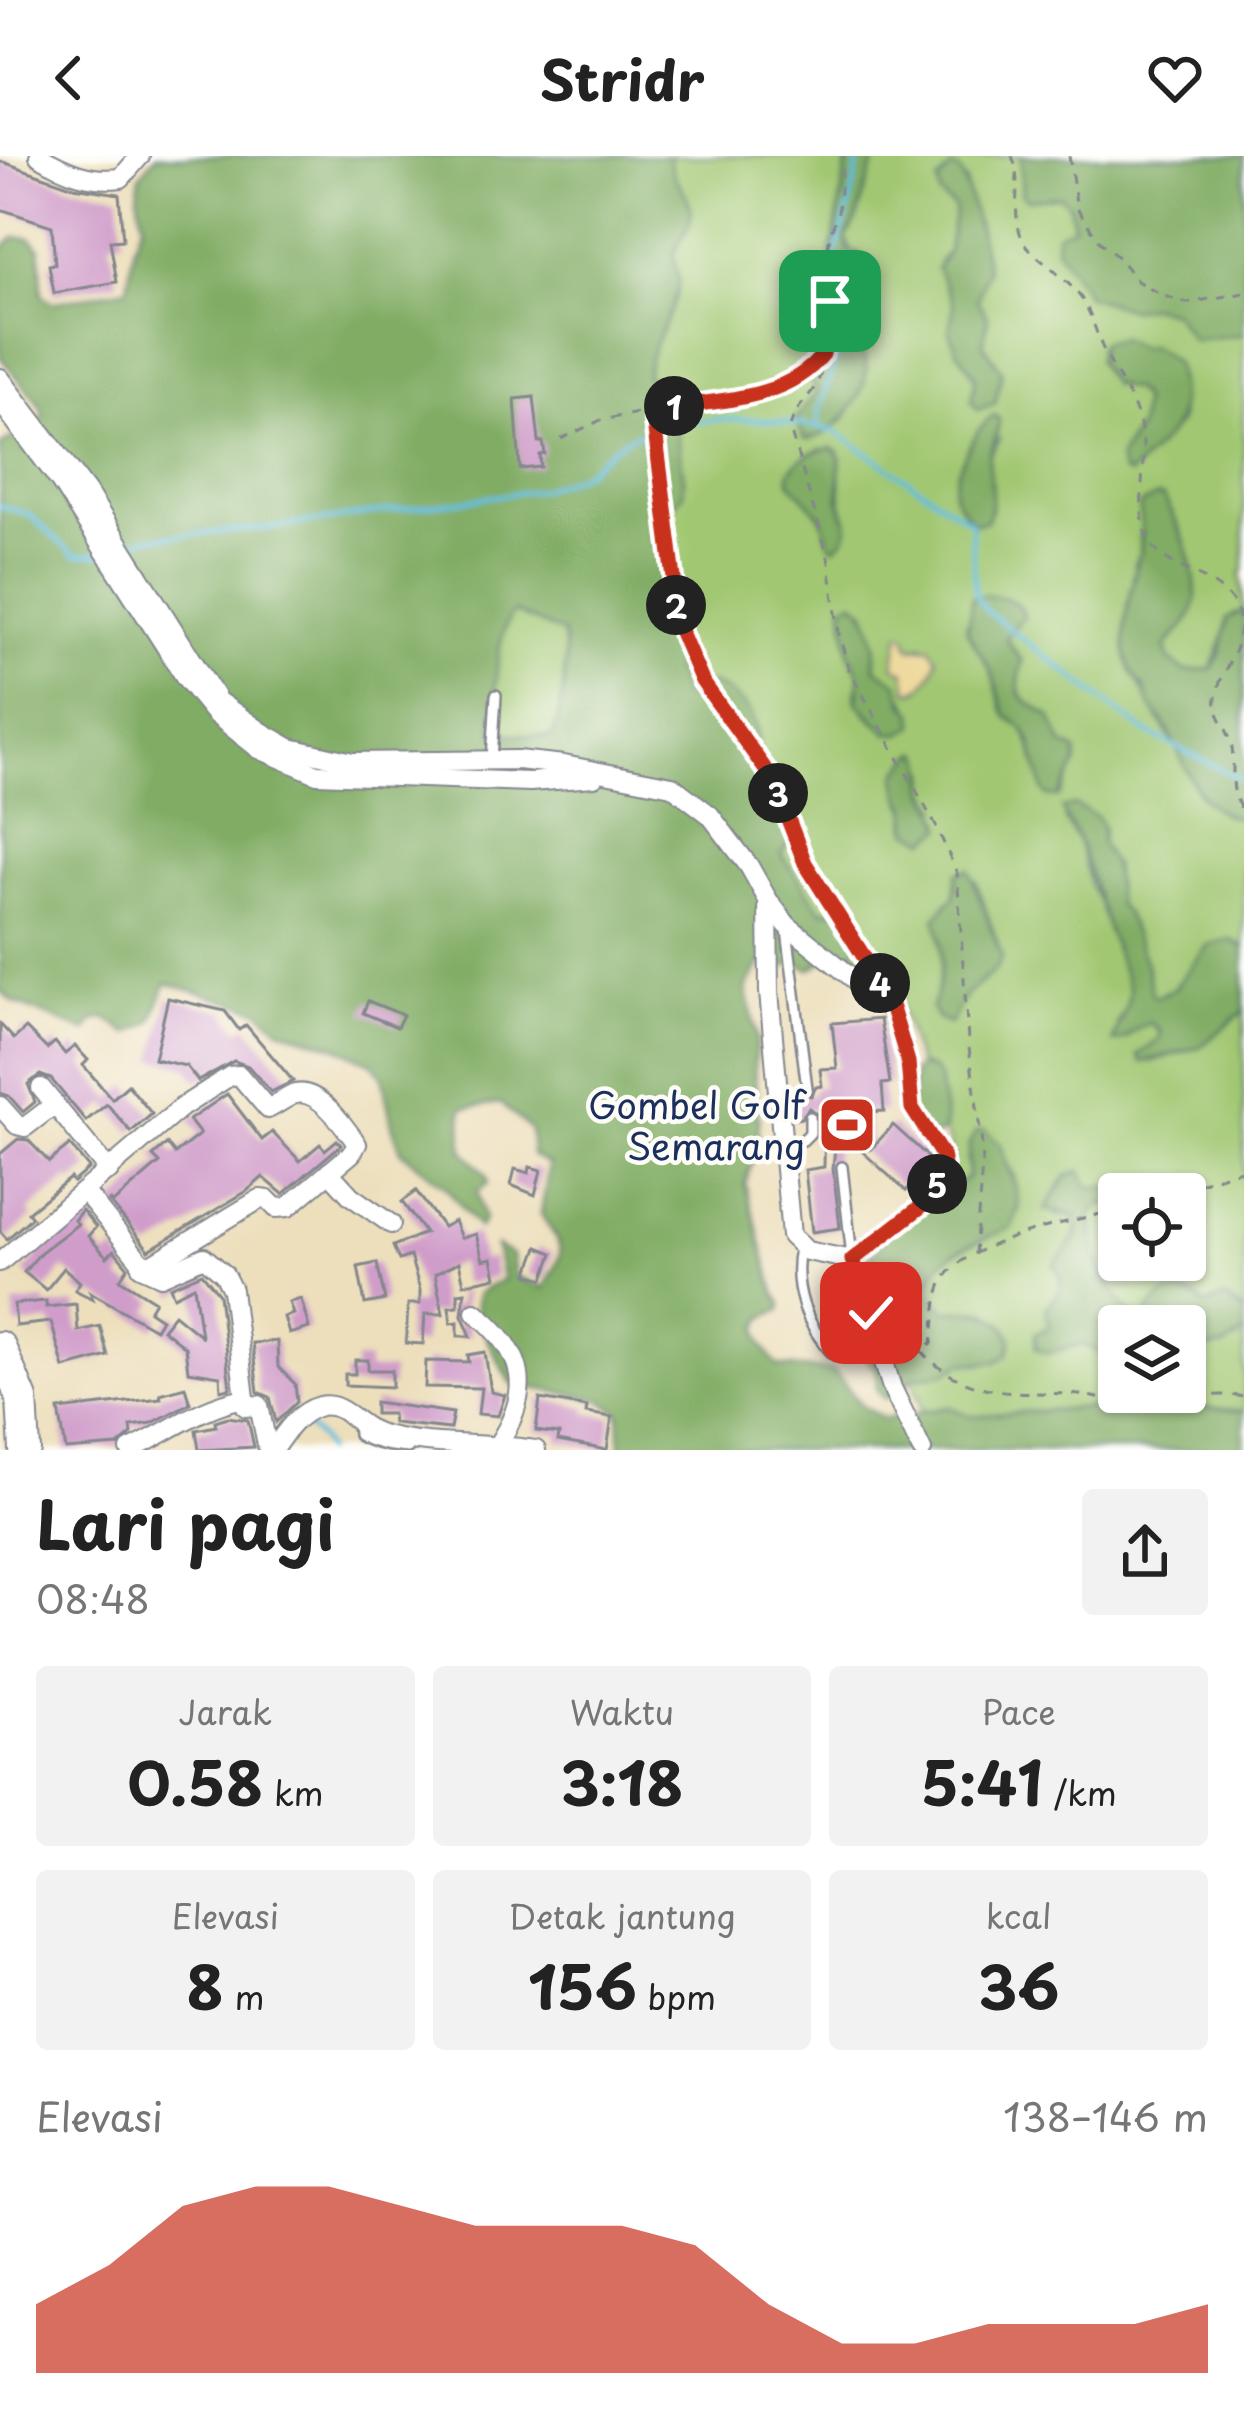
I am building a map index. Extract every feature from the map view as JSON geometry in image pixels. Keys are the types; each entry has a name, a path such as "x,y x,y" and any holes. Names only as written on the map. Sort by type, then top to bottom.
{"highway":[{"path":"0,1347 22,1399 25,1450"}],"street":[{"path":"39,156 63,170 103,180 122,178 140,156"},
{"path":"0,378 218,701 287,755 317,774 464,769 530,782 605,776"},
{"path":"0,401 112,545"},
{"path":"464,769 492,760 564,765 678,789 722,828 787,925 891,1009 908,1062 912,1108 944,1165 923,1205 852,1260"},
{"path":"768,899 776,1071 791,1236 800,1247 852,1260"},
{"path":"0,1262 182,1107 230,1076 239,1075 268,1109 302,1093 326,1108 357,1144 288,1207 276,1208 260,1199 155,1264 141,1262"},
{"path":"41,1088 109,1171"},
{"path":"0,1106 17,1125 26,1127 55,1104"},
{"path":"328,1172 351,1196 392,1224"},
{"path":"85,1192 144,1270 161,1276 204,1256 224,1274 232,1290 247,1407 259,1406 271,1450"},
{"path":"852,1260 892,1388 922,1450"},
{"path":"476,1312 496,1328 521,1383 520,1406 498,1444"},
{"path":"130,1450 158,1431 245,1398"},
{"path":"271,1450 296,1419 320,1406 338,1408 390,1436 536,1450"}],"lane":[{"path":"492,760 496,695"},
{"path":"787,925 807,1088"},
{"path":"776,1071 804,1067"},
{"path":"783,1146 810,1133 810,1117"},
{"path":"842,1167 852,1260"},
{"path":"800,1247 796,1270 816,1336 834,1355 883,1355"},
{"path":"357,1421 358,1435 363,1438 389,1447 423,1448"}],"path":[{"path":"843,156 838,213 826,266 830,294 823,354 816,390 791,418 790,429 828,557 849,670 957,873 968,1040 983,1152 975,1254"},
{"path":"1012,156 1019,177 1016,216 1026,246 1078,293 1137,412 1143,438 1147,540 1164,558 1226,593 1239,615 1239,651 1215,697 1232,746 1230,783 1244,813"},
{"path":"1069,156 1076,208 1137,281 1161,296 1187,303 1244,293"},
{"path":"560,440 601,420 756,394 789,384 823,354"},
{"path":"654,410 681,632 702,681 773,780 805,863 874,976"},
{"path":"1206,1181 1244,1169"},
{"path":"883,1355 922,1351 932,1342 938,1295 946,1275 975,1254 1098,1216"},
{"path":"922,1351 967,1384 1021,1395 1063,1393 1131,1403 1228,1394 1244,1397"}],"green space":[{"path":"156,156 670,156 691,216 675,254 675,298 646,376 658,382 673,405 684,481 683,494 652,530 654,543 676,561 680,587 667,608 676,675 684,696 690,698 699,687 712,683 736,697 749,712 756,726 755,791 761,811 789,808 797,818 796,831 781,854 821,910 843,912 861,940 853,954 833,955 811,969 793,962 788,966 762,962 746,988 757,1038 754,1067 759,1122 745,1184 775,1293 782,1303 781,1310 765,1317 760,1325 763,1344 778,1366 834,1371 861,1405 884,1419 949,1407 970,1416 1098,1407 1098,1413 1206,1413 1206,1408 1244,1411 1244,1450 621,1450 619,1413 602,1400 512,1384 477,1314 478,1294 503,1280 496,1246 512,1255 515,1276 544,1288 560,1256 541,1214 549,1165 532,1155 530,1129 500,1103 462,1108 463,1150 488,1183 477,1192 484,1219 479,1228 445,1186 401,1151 382,1075 373,1064 280,1029 260,1010 166,983 152,1022 128,1034 106,1018 93,1021 86,1032 13,1002 0,991 0,446 44,416 39,403 0,357 0,252 14,237 30,238 40,248 42,295 53,303 127,288 143,222 140,175","holes":["514,612 563,633 565,659 553,737 493,733 499,652"]},
{"path":"670,156 848,156 832,273 856,265 846,237 876,156 1021,156 1022,194 1027,199 1062,196 1070,207 1073,227 1056,247 1088,296 1131,309 1152,306 1173,312 1192,340 1244,334 1244,611 1233,615 1211,669 1185,671 1169,660 1166,647 1189,618 1194,587 1184,540 1164,498 1139,536 1141,550 1135,562 1125,645 1140,686 1198,793 1216,808 1244,818 1244,948 1208,945 1174,989 1157,997 1152,994 1146,964 1126,914 1117,905 1113,866 1100,842 1103,828 1097,817 1065,820 1079,843 1090,886 1104,912 1129,987 1130,1000 1117,1023 1127,1038 1136,1027 1151,1023 1160,1033 1159,1040 1138,1055 1150,1062 1200,1047 1244,1011 1244,1312 1226,1301 1206,1306 1196,1297 1163,1305 1124,1305 1108,1281 1206,1281 1206,1173 1098,1173 1097,1189 1063,1181 1048,1205 1056,1215 1076,1216 1076,1236 1057,1260 1061,1290 1047,1308 1049,1327 1036,1333 1036,1348 1048,1353 1083,1344 1098,1352 1098,1407 970,1416 949,1407 923,1412 912,1378 944,1373 962,1363 983,1364 1002,1323 985,1311 945,1310 928,1293 938,1267 948,1258 1011,1227 1019,1208 1014,1175 1003,1151 967,1158 968,1177 945,1193 951,1155 940,1080 926,1066 919,1066 885,975 853,954 861,940 836,909 821,910 781,854 795,831 794,812 781,807 761,811 752,786 758,759 757,728 747,710 699,687 690,698 684,696 679,686 667,608 677,593 652,530 684,481 679,454 646,376 679,283 673,257 678,245 681,186 671,176","holes":["966,181 986,271 977,301 988,318 983,344 1002,371 995,403 977,382 949,332 954,306 939,262 948,251 955,208 944,200","843,300 862,304 858,330 867,370 843,421 810,440 796,419 817,392 809,367 828,349 836,310","1098,347 1138,347 1177,370 1180,421 1129,475 1122,452 1139,426 1142,399 1134,389 1118,385 1103,372","999,439 989,457 991,509 959,473 969,447","820,449 838,451 847,519 824,522 805,494 801,459","991,595 1017,604 1017,623 1006,639 1022,661 1021,692 1077,758 1062,793 1037,759 1023,728 1003,711 991,670 966,624","865,609 877,648 875,667 892,680 910,707 888,733 855,696 861,676 850,648 851,635","909,641 910,648 923,645 933,670 921,688 908,691","901,769 928,770 927,790 939,808 907,826 909,813 900,794","976,881 1002,957 981,982 932,1008 942,981 944,906 954,897 957,884"]},
{"path":"848,156 876,156 846,237 848,250 859,253 860,259 839,275 832,274 831,261"},
{"path":"1021,156 1244,156 1244,334 1192,340 1173,312 1152,306 1131,309 1088,296 1056,247 1056,234 1073,226 1070,207 1061,196 1027,199 1022,194"},
{"path":"951,168 962,176 984,253 986,272 977,300 988,318 983,344 1002,371 995,403 978,410 971,401 976,376 949,332 954,306 937,268 948,251 955,208 940,195 938,182"},
{"path":"855,284 859,298 858,335 865,362 862,390 837,424 815,438 804,439 796,419 817,392 809,367 828,349 843,299 842,286"},
{"path":"1120,338 1138,347 1152,346 1175,363 1179,384 1173,427 1129,475 1122,472 1119,458 1139,426 1142,399 1134,390 1111,384 1097,361 1100,343"},
{"path":"994,415 999,419 989,459 991,506 986,521 975,523 957,501 955,484 974,439"},
{"path":"833,448 840,458 839,498 848,526 835,548 821,516 789,475 807,456"},
{"path":"1164,498 1184,540 1196,590 1190,617 1166,647 1169,660 1185,671 1211,669 1221,652 1227,619 1244,611 1244,818 1215,808 1195,786 1127,660 1126,623 1141,548 1140,505"},
{"path":"972,597 1008,599 1022,610 1024,615 1006,639 1022,661 1019,691 1051,717 1063,745 1076,751 1076,765 1059,797 1047,796 1043,790 1030,740 1006,716 991,671 967,631"},
{"path":"854,601 870,622 875,667 898,683 904,703 914,713 915,725 901,734 888,733 857,702 860,676 849,652 843,606"},
{"path":"514,612 563,633 564,686 553,737 493,733 499,652"},
{"path":"920,752 927,791 943,828 927,840 909,831 897,775"},
{"path":"1074,805 1097,817 1103,828 1101,842 1113,866 1117,904 1126,914 1146,965 1152,994 1157,997 1174,989 1208,945 1230,939 1244,948 1244,1011 1200,1047 1142,1062 1138,1055 1159,1039 1160,1032 1151,1023 1113,1042 1129,987 1079,842 1063,813 1062,808"},
{"path":"969,869 1002,957 996,969 966,995 950,1024 938,1019 932,1008 942,963 935,918 954,897 957,873"},
{"path":"919,1066 933,1069 942,1099 944,1132 931,1138 914,1129 909,1111 914,1071"},
{"path":"984,1130 1001,1145 1017,1194 1016,1215 1011,1227 948,1257 938,1267 928,1293 945,1310 984,1313 1000,1322 1012,1340 1008,1355 996,1362 962,1363 945,1373 912,1378 885,1399 877,1390 877,1371 863,1354 860,1326 844,1300 840,1269 875,1252 916,1197 945,1193 968,1177 969,1144 976,1132"},
{"path":"1080,1171 1090,1187 1098,1187 1098,1207 1091,1216 1098,1281 1108,1281 1123,1305 1098,1305 1098,1352 1083,1344 1048,1353 1036,1348 1036,1333 1050,1327 1046,1308 1061,1290 1061,1276 1054,1265 1078,1235 1076,1216 1045,1210 1067,1176"},
{"path":"1098,1207 1098,1262 1096,1258 1091,1216"},
{"path":"1171,1293 1196,1298 1205,1305 1154,1305"},
{"path":"1225,1298 1244,1312 1244,1333 1225,1347 1206,1349 1206,1306"},
{"path":"1244,1333 1244,1411 1206,1408 1206,1346 1229,1344"}],"sand":[{"path":"900,634 906,635 910,648 930,647 937,658 927,680 908,691 905,672 894,666"}],"building":[{"path":"0,161 74,187 119,194 123,240 110,241 117,282 54,293 49,265 55,264 52,226 0,209"},
{"path":"534,397 539,442 545,454 540,455 541,467 520,469 515,399"},
{"path":"168,998 225,1011 239,1030 246,1025 293,1081 271,1092 248,1066 234,1061 198,1081 186,1066 154,1059"},
{"path":"368,1001 403,1015 397,1027 363,1013"},
{"path":"880,1019 890,1083 882,1084 884,1111 868,1112 871,1149 893,1125 930,1164 906,1191 855,1145 835,1147 840,1228 812,1232 805,1170 824,1167 825,1115 809,1108 795,1119 792,1091 811,1096 822,1086 820,1069 837,1068 832,1023"},
{"path":"0,1024 14,1039 26,1028 47,1049 55,1042 65,1054 75,1046 88,1060 83,1065 112,1099 128,1085 152,1114 131,1132 107,1104 86,1121 51,1079 40,1075 28,1084 35,1102 23,1112 0,1093"},
{"path":"227,1094 262,1140 272,1132 300,1161 320,1144 325,1150 337,1140 341,1145 283,1194 263,1177 149,1250 108,1200 113,1203 160,1163 153,1156 167,1144 175,1154 200,1134 189,1120"},
{"path":"18,1139 28,1140 49,1162 70,1145 89,1168 28,1212 32,1217 7,1239 0,1231 0,1154"},
{"path":"530,1167 541,1170 535,1195 511,1185 515,1169 529,1173"},
{"path":"416,1191 443,1227 454,1221 461,1238 476,1234 483,1260 492,1258 496,1277 464,1284 459,1262 435,1274 443,1314 425,1314 423,1344 406,1343 408,1304 420,1304 420,1290 410,1256 399,1260 393,1246 425,1233 402,1202"},
{"path":"82,1210 96,1227 88,1236 107,1257 114,1250 128,1267 120,1279 155,1301 149,1311 161,1319 155,1329 90,1292 93,1299 75,1290 80,1282 64,1268 46,1290 24,1272 41,1252 78,1224 74,1220"},
{"path":"538,1247 553,1253 544,1279 528,1274"},
{"path":"377,1263 385,1300 365,1304 358,1267"},
{"path":"202,1273 219,1294 230,1388 221,1390 220,1376 188,1371 185,1347 162,1329 174,1314 201,1336 194,1286 174,1296 170,1287"},
{"path":"465,1292 462,1315 471,1336 458,1336 458,1322 451,1323 449,1307 458,1306 458,1293"},
{"path":"301,1299 309,1328 289,1334 284,1317 293,1314 289,1302"},
{"path":"46,1301 46,1307 76,1304 78,1331 100,1326 108,1356 64,1368 51,1322 16,1326 14,1304"},
{"path":"277,1341 278,1367 295,1384 297,1402 276,1422 270,1397 258,1392 252,1343"},
{"path":"485,1352 491,1392 505,1395 498,1416 478,1414 481,1388 425,1387 426,1361 469,1362 468,1355"},
{"path":"355,1360 368,1360 368,1370 392,1370 392,1387 345,1385 345,1374 355,1374"},
{"path":"185,1387 190,1403 152,1423 131,1426 132,1434 118,1446 66,1450 59,1410 161,1398 160,1394"},
{"path":"540,1399 587,1407 586,1413 612,1417 607,1450 558,1441 559,1434 536,1431"},
{"path":"375,1402 453,1413 450,1429 393,1423 392,1414 375,1414"},
{"path":"228,1417 248,1420 254,1447 199,1450 196,1430 216,1426 215,1421"}],"waterway":[{"path":"819,427 818,414 847,326 846,294 835,255 859,156"},
{"path":"124,545 145,538 263,529 539,490 582,473 626,439 674,424 730,419 813,427 836,432 971,522 975,594 986,611 1144,731 1244,781"},
{"path":"0,506 28,514 75,556 102,554"},
{"path":"303,1424 326,1450"}],"place":[{"name":"Gombel Golf Semarang","path":"847,1125"}],"route":[{"path":"830,301 823,354 789,384 654,410 654,423 681,632 702,681 773,780 805,863 888,995 908,1062 912,1108 942,1155 944,1165 937,1184 923,1205 852,1260 871,1313"}]}
